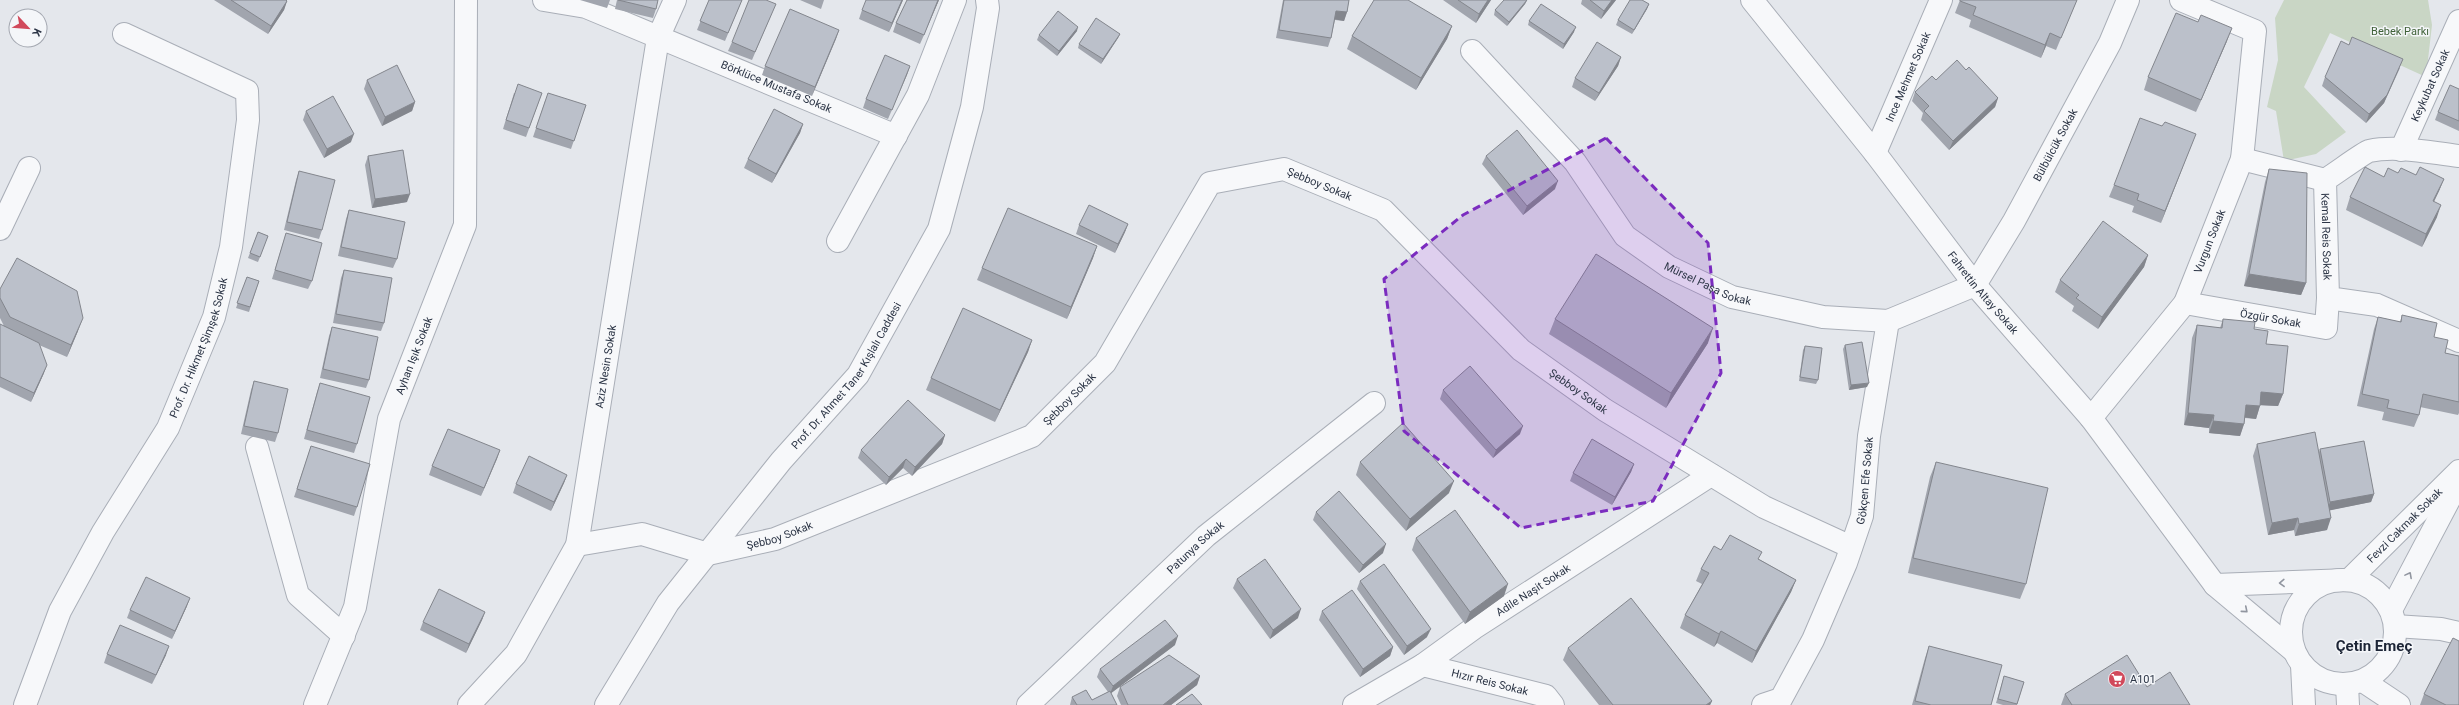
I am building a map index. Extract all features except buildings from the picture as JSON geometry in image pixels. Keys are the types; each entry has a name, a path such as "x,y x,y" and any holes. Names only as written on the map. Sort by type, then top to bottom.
{"street":[{"name":"Ayhan Işık Sokak","path":"316,705 355,607 389,419 466,225 466,0"},
{"name":"Börklüce Mustafa Sokak","path":"544,0 586,8 896,136"},
{"name":"Aziz Nesin Sokak","path":"469,705 516,654 577,545 658,38 675,0"},
{"path":"838,241 918,95 955,0"},
{"name":"Prof. Dr. Ahmet Taner Kışlalı Caddesi","path":"606,705 668,603 781,462 858,375 939,229 972,107 988,8 987,0"},
{"name":"Fahrettin Altay Sokak","path":"1752,0 1875,153 1975,285 2091,418 2215,585 2298,658"},
{"name":"Ince Mehmet Sokak","path":"1875,153 1940,0"},
{"name":"Bülbülcük Sokak","path":"1975,285 2014,221 2110,43 2128,0"},
{"name":"Vurgun Sokak","path":"2091,418 2185,303 2242,159 2255,31 2181,0"},
{"name":"Keykubat Sokak","path":"2401,150 2459,21"},
{"name":"Prof. Dr. Hikmet Şimşek Sokak","path":"24,705 60,611 103,532 168,428 214,317 231,247 248,120 247,91 124,34"},
{"name":"Mürsel Paşa Sokak","path":"1472,51 1575,162 1625,236 1669,267 1732,297 1823,317 1888,321"},
{"name":"Kemal Reis Sokak","path":"2328,298 2325,180 2368,152 2401,150 2459,156"},
{"path":"2242,159 2325,180"},
{"path":"0,229 28,168"},
{"name":"Şebboy Sokak","path":"708,554 775,539 1032,436 1105,363 1210,183 1284,169 1383,210 1521,350 1605,410 1764,506 1851,547"},
{"path":"1888,321 1975,285"},
{"path":"2328,298 2376,305 2459,342"},
{"name":"Özgür Sokak","path":"2185,303 2326,328 2328,298"},
{"name":"Gökçen Efe Sokak","path":"1763,705 1781,699 1813,640 1862,516 1869,436 1888,321"},
{"name":"Patunya Sokak","path":"1028,705 1206,536 1374,404"},
{"path":"256,447 298,595 344,636"},
{"name":"Fevzi Cakmak Sokak","path":"2349,580 2459,471"},
{"name":"Adile Naşit Sokak","path":"1354,705 1423,665 1474,628 1711,474"},
{"name":"Fevzi Cakmak Sokak","path":"2393,618 2459,481"},
{"path":"577,545 642,534 708,554"},
{"path":"2304,705 2298,658 2291,633 2294,616 2302,600 2316,588 2331,582 2349,580"},
{"path":"2215,585 2349,580 2366,585 2381,595 2393,618 2394,643 2388,658 2378,672 2353,690"},
{"path":"2393,618 2459,634"},
{"path":"2298,658 2320,679 2399,705"},
{"name":"Hızır Reis Sokak","path":"1423,665 1546,696 1553,705"}],"highlighted area":[{"path":"1606,138 1708,243 1721,373 1653,501 1521,528 1404,431 1384,279 1463,215"}],"green space":[{"name":"Bebek Parkı","path":"2284,0 2428,0 2432,25 2426,77 2330,33 2304,87 2346,132 2316,154 2284,161 2276,111 2267,107 2278,60 2275,18"}],"place":[{"name":"A101","path":"2117,679"}],"district":[{"name":"Çetin Emeç","path":"2374,646"}]}
